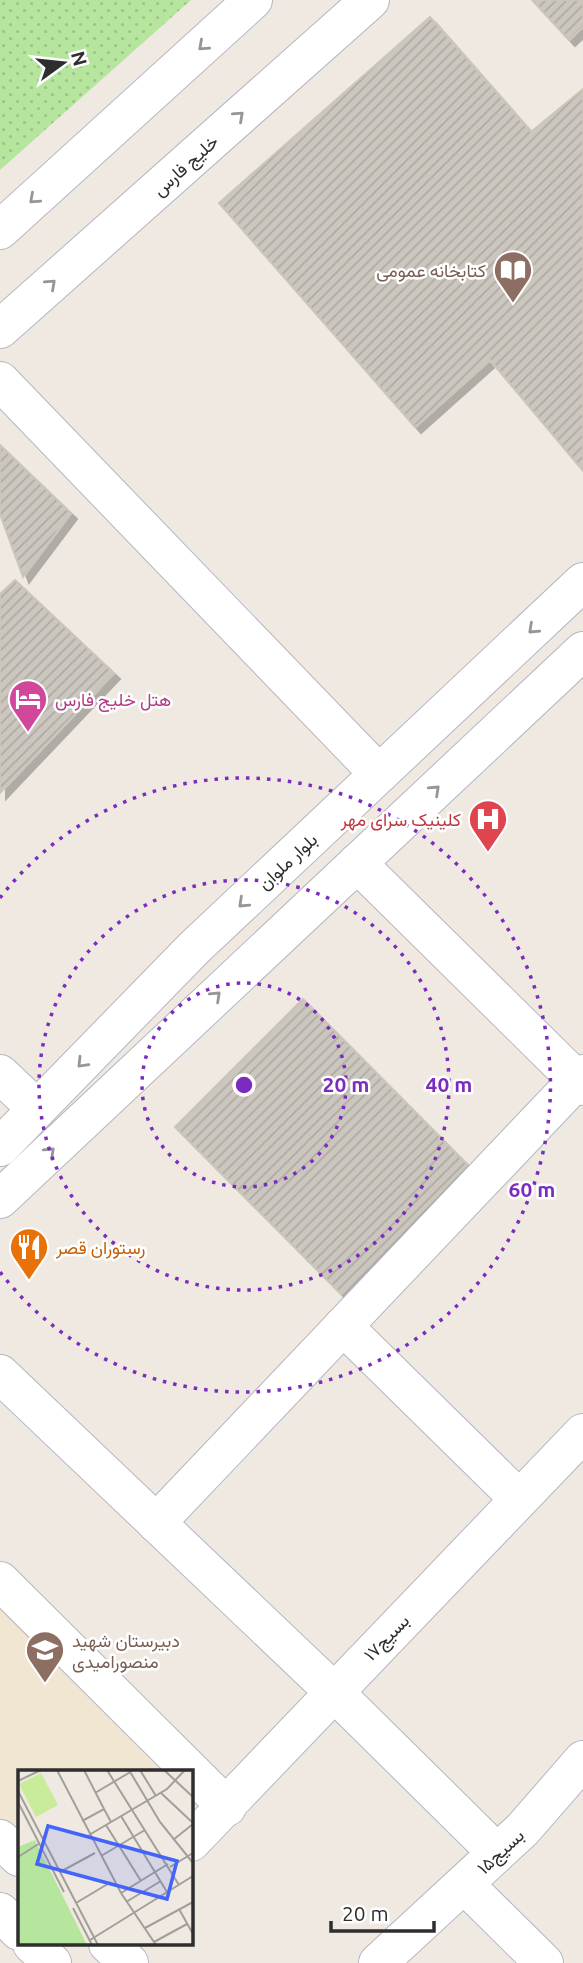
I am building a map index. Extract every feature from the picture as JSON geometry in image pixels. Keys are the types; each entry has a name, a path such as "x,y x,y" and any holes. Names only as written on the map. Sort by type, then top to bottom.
{"street":[{"path":"0,230 253,0"},
{"name":"خلیج فارس","path":"0,330 370,0"},
{"path":"0,381 379,774"},
{"name":"بلوار ملوان","path":"0,1147 194,948 583,582"},
{"path":"0,1199 583,651"},
{"path":"156,1522 581,1080 357,863"},
{"path":"276,872 309,909"},
{"path":"0,1074 37,1109"},
{"path":"343,1326 519,1499"},
{"path":"0,1374 333,1691 497,1853"},
{"name":"بسیج۱۷","path":"192,1841 583,1433"},
{"path":"0,1581 189,1770"},
{"name":"بسیج۱۵","path":"378,1963 523,1829 583,1759"},
{"path":"192,1773 226,1807"},
{"path":"464,1884 544,1963"},
{"path":"0,1912 18,1930"},
{"path":"34,1946 52,1963"},
{"path":"110,1946 129,1963"}],"shaded area":[{"name":"دبیرستان شهید منصورامیدی","path":"0,1596 176,1770 18,1770 18,1856 0,1839"}],"green space":[{"path":"0,0 191,0 0,170"}],"building":[{"path":"532,0 583,0 583,27 569,40"},
{"path":"430,17 531,132 583,89 583,471 490,360 415,427 219,203"},
{"path":"0,445 71,513 23,577 0,514"},
{"name":"هتل خلیج فارس","path":"15,580 114,673 0,793 0,594"},
{"path":"303,999 467,1164 341,1294 175,1127"}],"place":[{"name":"کتابخانه عمومی","path":"513,304"},
{"name":"هتل خلیج فارس","path":"28,733"},
{"name":"کلینیک سرای مهر","path":"488,853"},
{"name":"رستوران قصر","path":"29,1281"},
{"name":"دبیرستان شهید منصورامیدی","path":"45,1684"}]}
